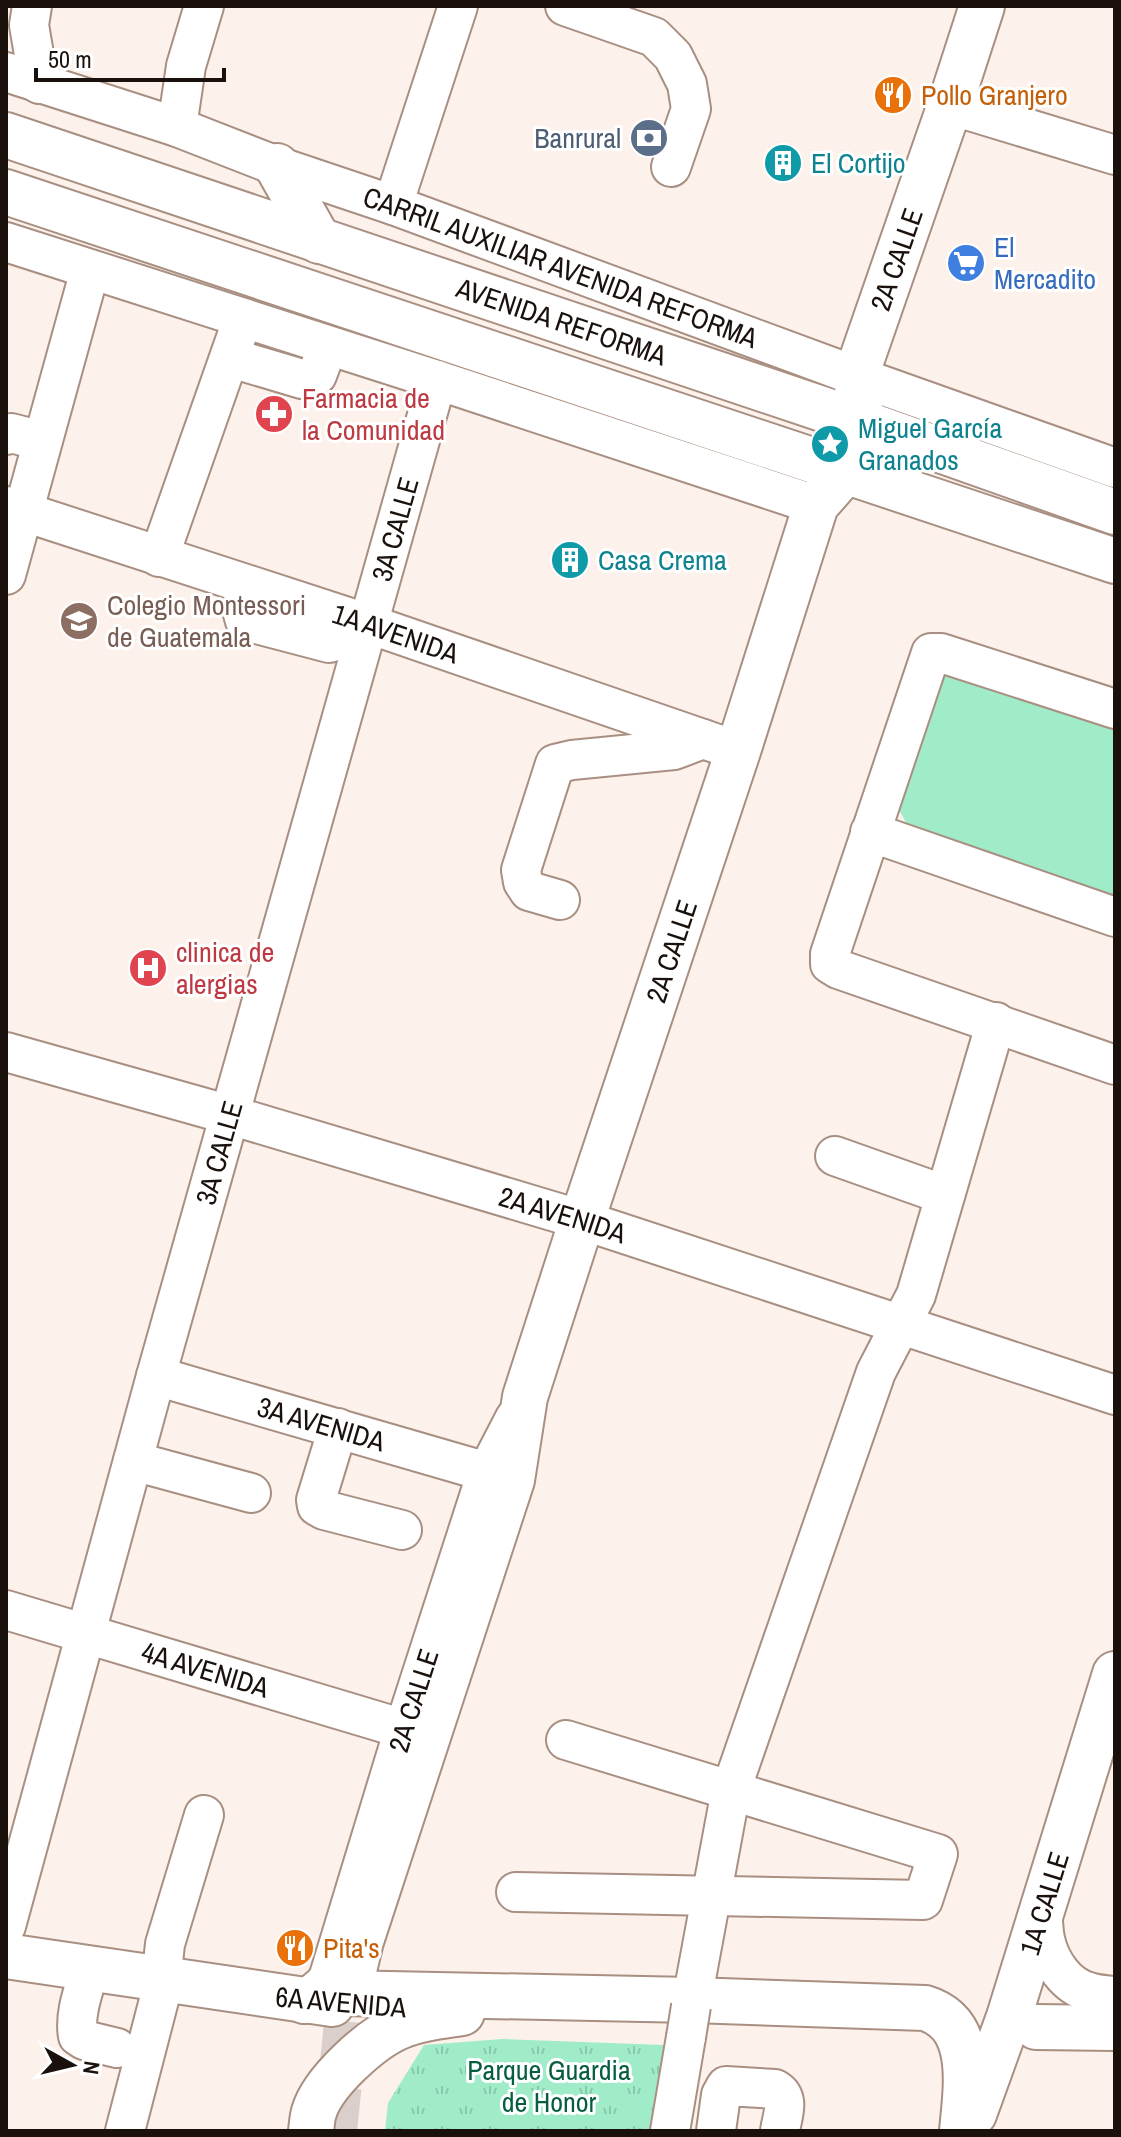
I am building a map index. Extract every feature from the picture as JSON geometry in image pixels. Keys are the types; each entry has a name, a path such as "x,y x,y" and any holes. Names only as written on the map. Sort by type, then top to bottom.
{"main road":[{"name":"2A CALLE","path":"355,1966 512,1480 525,1397 582,1220 720,745 816,505 826,466 858,455 862,444 841,416 982,6"},
{"name":"AVENIDA REFORMA","path":"6,135 841,416 1115,512"},
{"path":"277,166 319,241"},
{"name":"AVENIDA REFORMA","path":"6,192 1115,561"},
{"path":"6,217 81,217"},
{"name":"1A CALLE","path":"965,2131 1000,2044 1115,1674"},
{"name":"6A AVENIDA","path":"6,1956 304,2001 383,2008 899,2023"},
{"path":"304,2001 340,1993 691,2017 925,2008 949,2022 962,2042 966,2083 965,2131"},
{"path":"311,2131 315,2110 334,2079 354,2058 383,2036 400,2026 427,2018 480,2011"},
{"path":"1036,2027 1115,2028"}],"street":[{"path":"22,78 32,6"},
{"path":"177,127 186,66 204,6"},
{"path":"393,205 458,6"},
{"path":"565,6 654,37 673,56 687,84 691,109 671,167"},
{"name":"CARRIL AUXILIAR AVENIDA REFORMA","path":"22,78 177,127 277,166 393,205 1115,468"},
{"path":"950,105 1115,155"},
{"path":"6,242 816,505"},
{"path":"6,575 24,438 90,270"},
{"path":"159,557 243,318"},
{"path":"231,358 310,379 317,375 328,346"},
{"name":"3A CALLE","path":"6,1926 156,1376 437,380"},
{"path":"14,509 249,586 242,610 245,621 329,643 365,628"},
{"name":"1A AVENIDA","path":"365,628 720,745"},
{"path":"1115,709 941,653 931,653 830,954 830,964 838,969 1115,1065"},
{"path":"560,900 529,891 523,882 521,870 555,764 720,745"},
{"path":"870,832 1115,917"},
{"path":"670,2131 731,1790 876,1372 916,1295 996,1022"},
{"name":"2A AVENIDA","path":"6,1052 582,1220 1115,1395"},
{"path":"835,1156 945,1195"},
{"name":"3A AVENIDA","path":"156,1376 487,1472"},
{"name":"2A CALLE","path":"304,2001 328,1979 487,1472 525,1397"},
{"path":"338,1428 316,1500 317,1506 402,1530"},
{"path":"133,1461 251,1493"},
{"name":"4A AVENIDA","path":"6,1610 404,1729"},
{"path":"516,1892 923,1900 938,1854 566,1740"},
{"path":"125,2131 153,2024 165,1944 204,1815"},
{"path":"1042,1907 1045,1941 1066,1980 1089,1993 1115,1996"},
{"path":"90,1968 82,1993 78,2036 117,2048"},
{"path":"716,2131 721,2095 726,2086 782,2092 785,2099 780,2131"}],"green space":[{"path":"958,661 1115,713 1115,896 910,830 890,793 931,680"},
{"name":"Parque Guardia de Honor","path":"502,2039 691,2046 680,2131 385,2131 388,2103 424,2045"}],"tunnel":[{"path":"335,2131 355,1966"}],"place":[{"name":"Pollo Granjero","path":"893,95"},
{"name":"Banrural","path":"649,138"},
{"name":"El Cortijo","path":"783,163"},
{"name":"El Mercadito","path":"966,263"},
{"name":"Farmacia de la Comunidad","path":"274,414"},
{"name":"Miguel García Granados","path":"830,444"},
{"name":"Casa Crema","path":"570,560"},
{"name":"Colegio Montessori de Guatemala","path":"79,621"},
{"name":"clinica de alergias","path":"148,968"},
{"name":"Pita's","path":"295,1948"}]}
